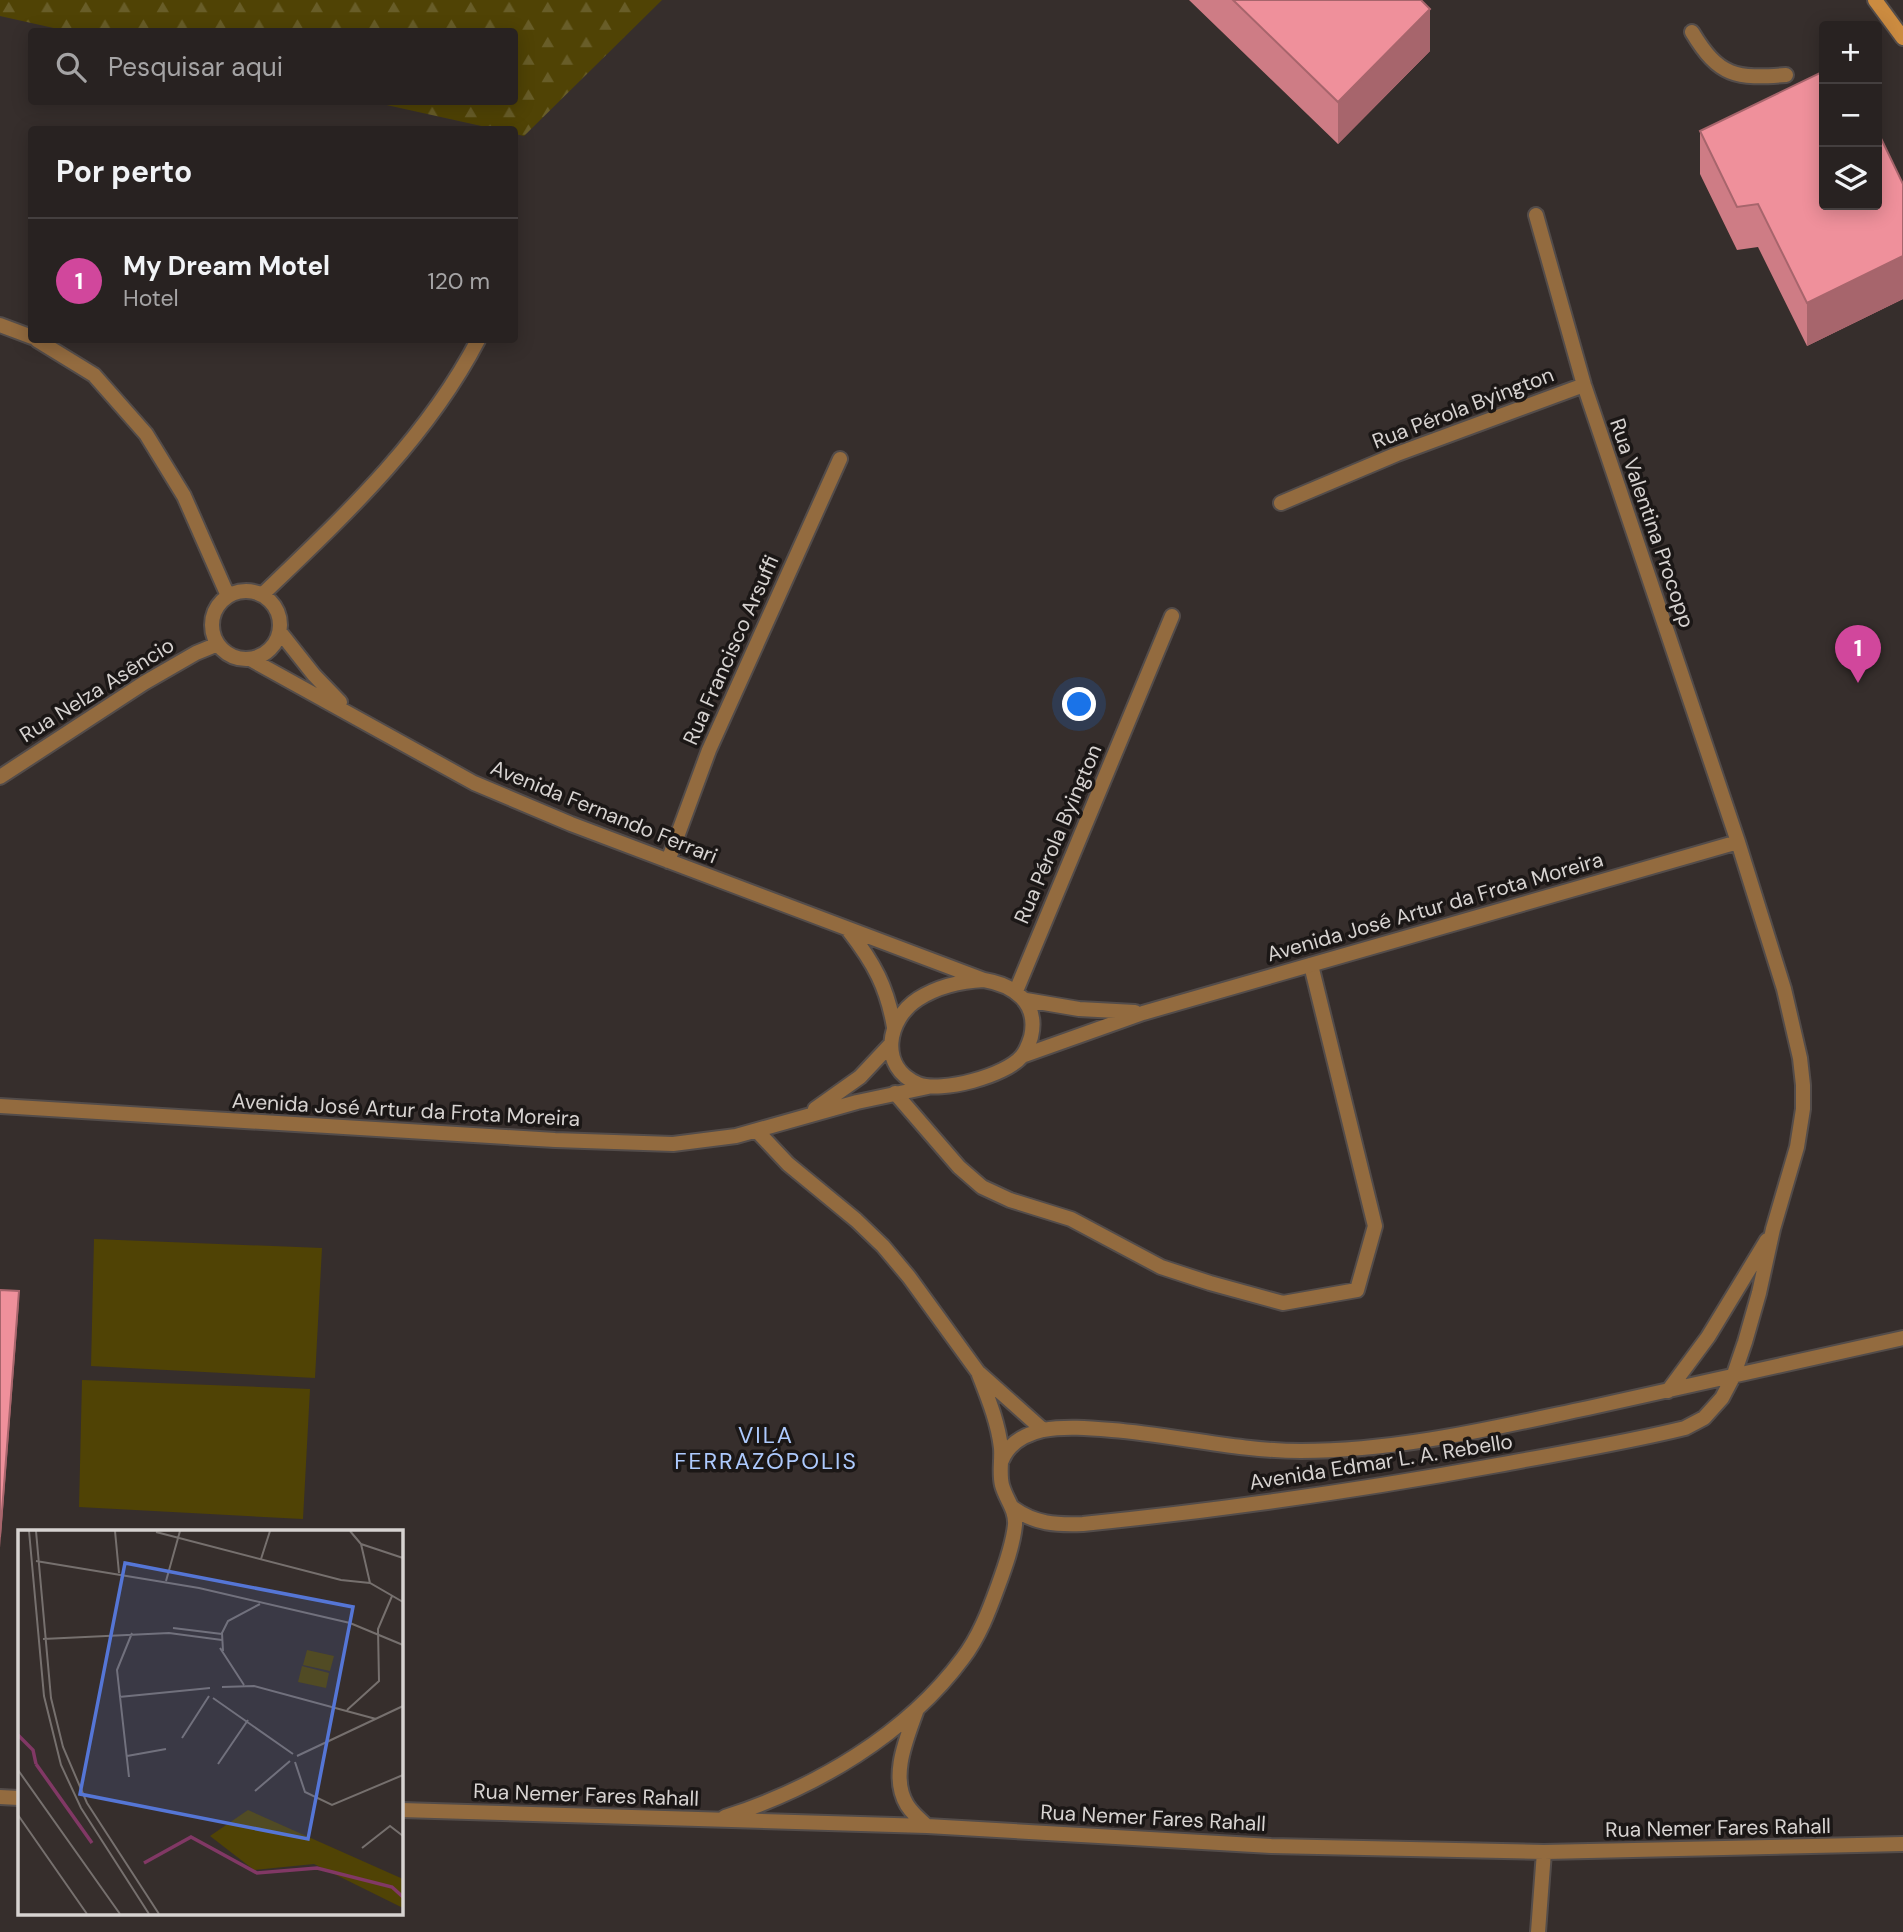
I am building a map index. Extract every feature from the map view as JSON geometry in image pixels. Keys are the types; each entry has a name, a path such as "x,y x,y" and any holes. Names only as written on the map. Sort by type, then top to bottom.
{"street":[{"path":"1875,0 1903,38"},
{"path":"1692,32 1704,52 1721,69 1752,78 1786,75"},
{"name":"Rua Valentina Procopp","path":"1536,215 1584,385 1738,842 1790,1012 1804,1085 1803,1109 1797,1147 1773,1230"},
{"path":"0,325 28,336"},
{"path":"42,343 94,375 146,435 184,496 228,596"},
{"path":"262,594 368,492 441,401 476,343"},
{"name":"Rua Pérola Byington","path":"1281,503 1397,454 1584,385"},
{"name":"Rua Francisco Arsuffi","path":"668,861 709,750 839,459"},
{"path":"281,632 270,651 250,659 239,659 229,655 218,644 211,627 213,614 219,604 238,591 251,590 272,601 278,611 281,632 314,675 354,715"},
{"name":"Rua Pérola Byington","path":"1021,996 1172,616"},
{"name":"Rua Nelza Asêncio","path":"0,777 144,683 196,653 218,644"},
{"path":"250,659 354,715"},
{"name":"Avenida Fernando Ferrari","path":"354,715 389,738 474,783 571,824 984,980"},
{"name":"Avenida José Artur da Frota Moreira","path":"1022,1056 1143,1013 1738,842"},
{"path":"849,930 884,984 894,1027"},
{"path":"895,1094 960,1167 982,1187 1010,1200 1071,1219 1161,1267 1283,1303 1357,1290 1375,1226 1311,965"},
{"path":"984,980 1000,983 1021,996 1033,1023 1030,1041 1022,1056 1009,1066 955,1085 928,1087 904,1075 895,1065 890,1045 894,1027 909,1006 928,993 965,982 984,980"},
{"name":"Avenida José Artur da Frota Moreira","path":"1021,996 1079,1009 1143,1013"},
{"name":"Avenida José Artur da Frota Moreira","path":"805,1116 860,1077 890,1045"},
{"name":"Avenida José Artur da Frota Moreira","path":"0,1106 673,1144 704,1142 757,1131 805,1116 928,1087"},
{"path":"757,1131 788,1164 883,1246 909,1277 978,1373 1043,1430"},
{"path":"1733,1377 1759,1293 1773,1230"},
{"path":"1668,1391 1708,1337 1773,1230"},
{"name":"Avenida Edmar L. A. Rebello","path":"1002,1460 1008,1448 1017,1441 1043,1430 1093,1429 1299,1451 1343,1450 1437,1439 1733,1377 1903,1338"},
{"path":"715,1820 754,1807 843,1764 916,1710 964,1657 990,1606 1010,1547 1015,1523 1013,1508 1003,1487 995,1416 978,1373"},
{"name":"Avenida Edmar L. A. Rebello","path":"1013,1508 1028,1518 1041,1522 1083,1524 1261,1503 1413,1480 1685,1428 1697,1423 1713,1410 1733,1377"},
{"path":"916,1710 902,1756 901,1787 907,1805 927,1826"},
{"path":"0,1797 18,1798"},
{"name":"Rua Nemer Fares Rahall","path":"402,1811 927,1826 1271,1846 1544,1852 1903,1844"},
{"path":"1538,1932 1544,1852"}],"green space":[{"path":"0,0 662,0 524,136 518,135 518,126 481,126 387,105 518,105 518,28 54,28 0,16"},
{"path":"94,1239 322,1248 315,1378 91,1366"},
{"path":"82,1380 310,1389 303,1519 79,1507"}],"building":[{"path":"1233,0 1421,0 1430,9 1338,102"},
{"path":"1819,73 1819,210 1882,210 1882,140 1903,184 1903,256 1807,303 1758,204 1737,207 1700,131"},
{"path":"0,1290 19,1291 0,1537"}],"place":[{"name":"My Dream Motel","path":"1858,683"}],"district":[{"name":"VILA FERRAZÓPOLIS","path":"766,1448"}]}
